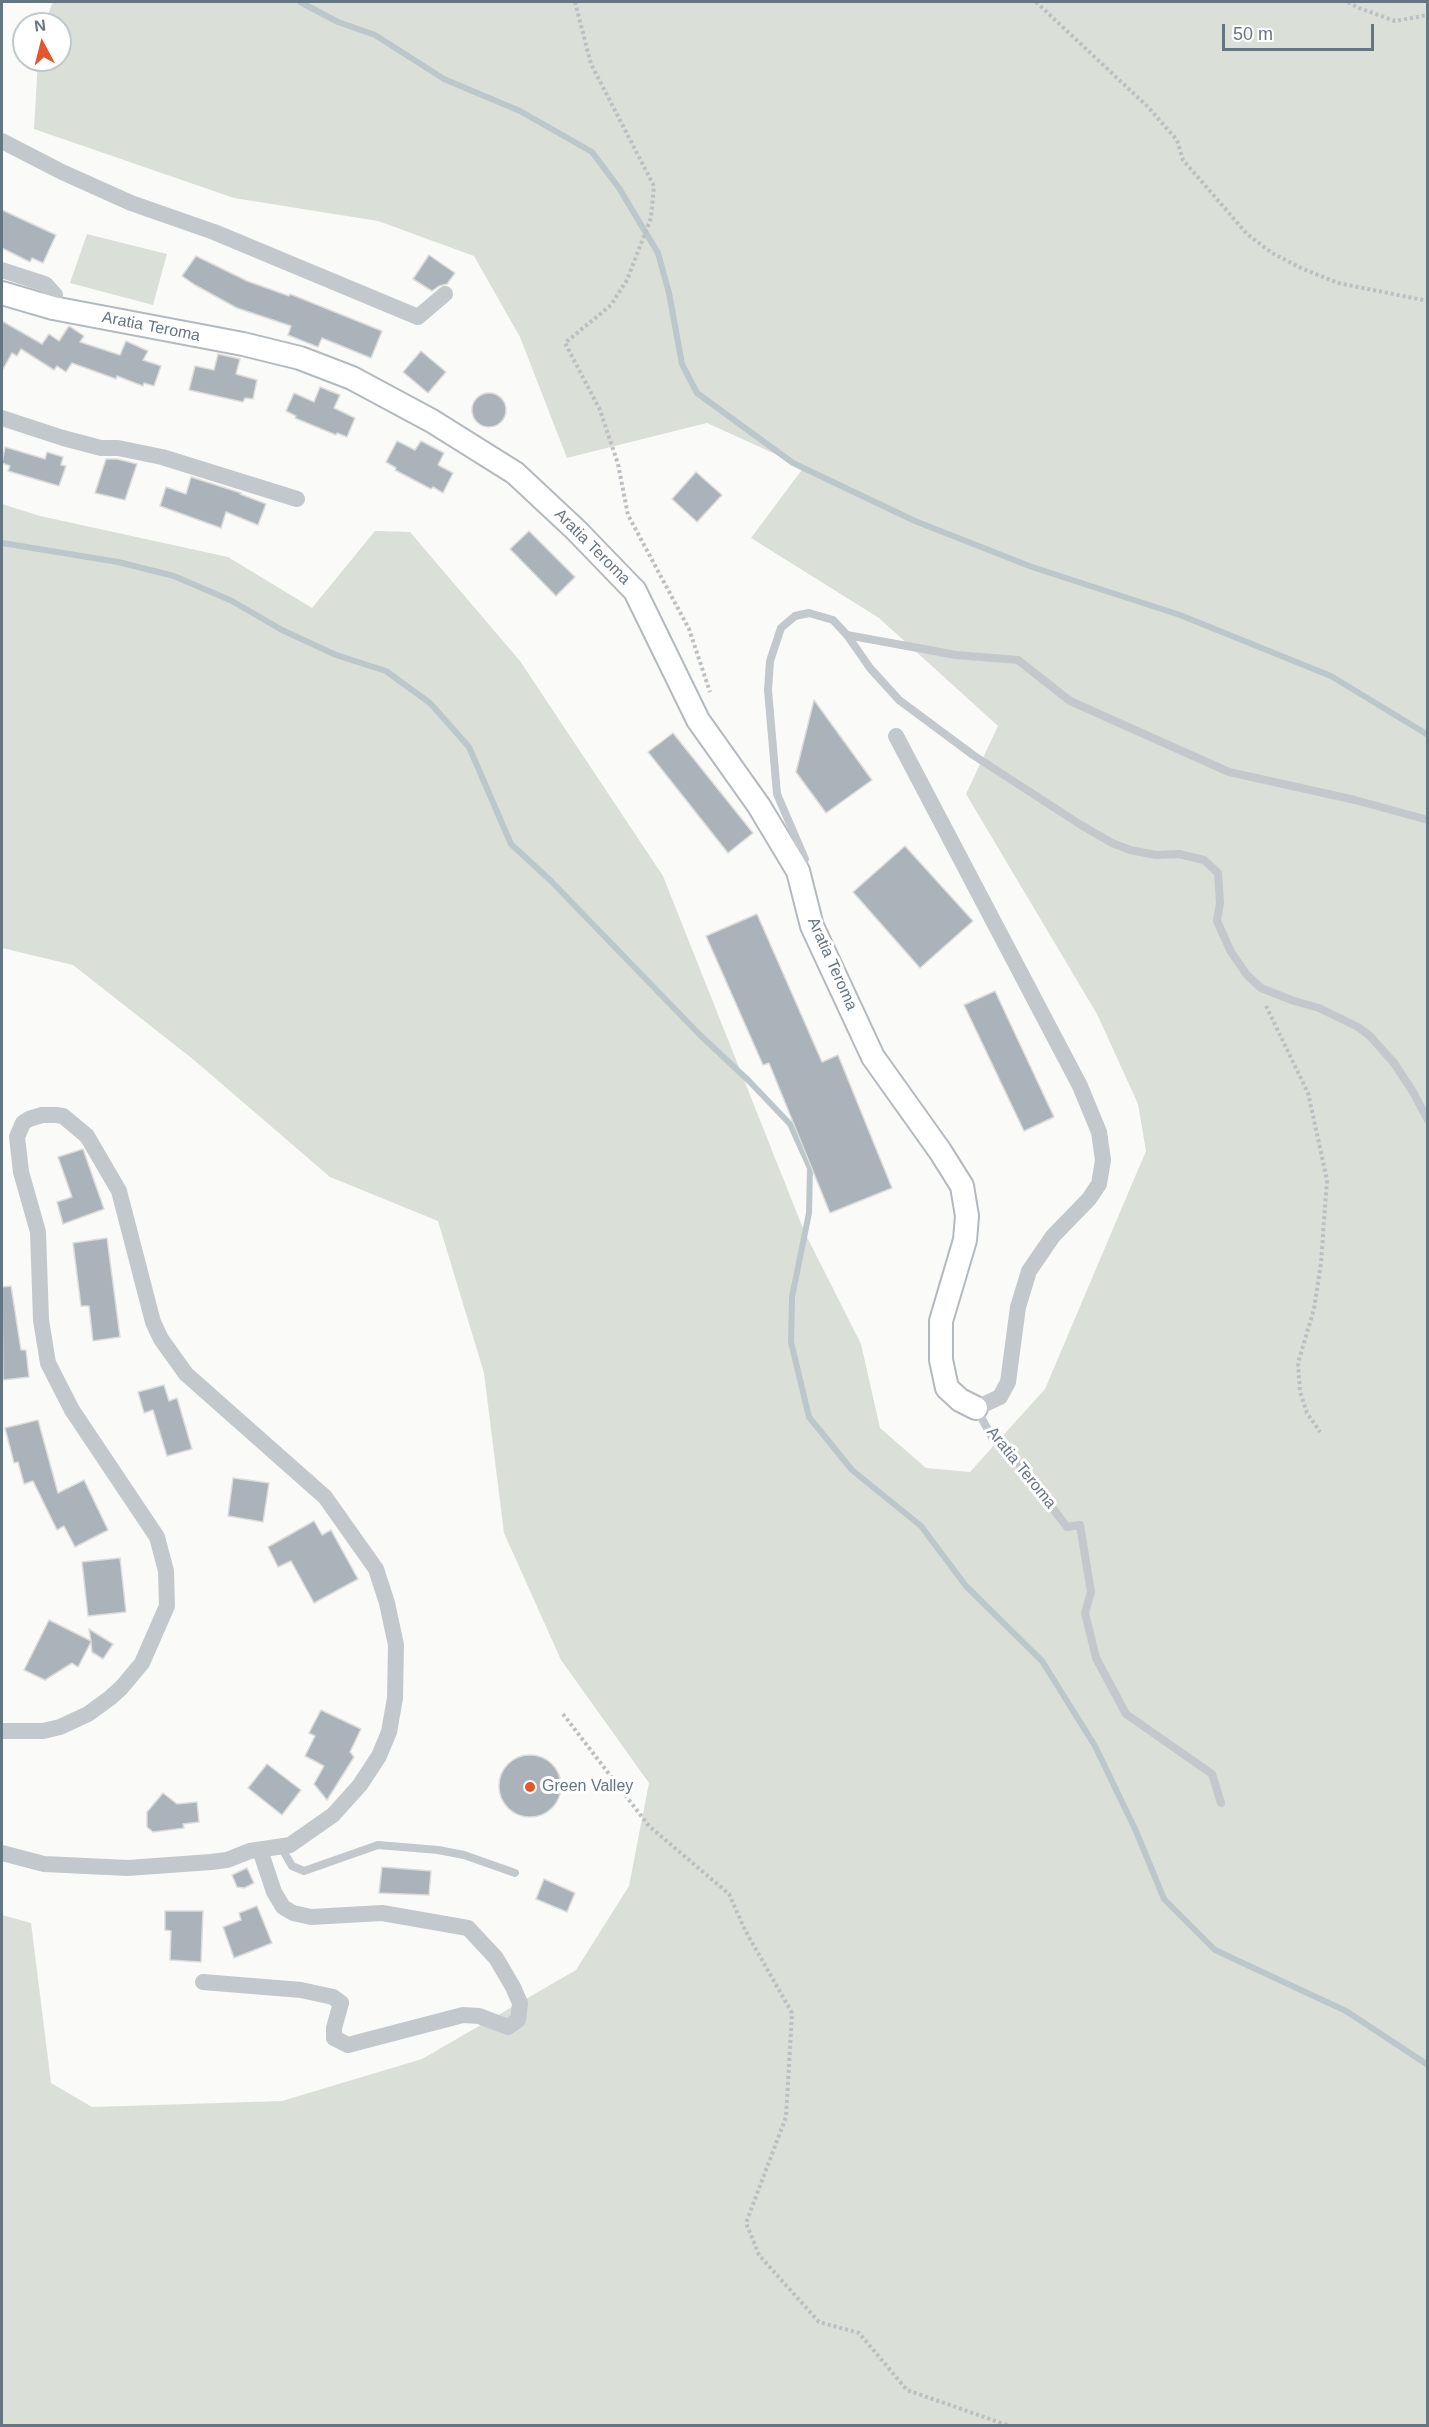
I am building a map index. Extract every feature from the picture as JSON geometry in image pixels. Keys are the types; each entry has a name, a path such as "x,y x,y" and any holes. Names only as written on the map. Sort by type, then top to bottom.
{"main road":[{"name":"Aratia Teroma","path":"2,293 53,308 243,344 300,358 352,378 412,410 515,473 576,530 634,591 698,720 759,806 798,871 812,926 873,1057 962,1186 967,1216 965,1239 941,1321 941,1360 947,1388 960,1400 976,1408"}],"street":[{"path":"2,141 62,172 131,203 214,232 418,317 445,294"},
{"path":"2,270 45,284 55,295 53,308"},
{"path":"2,418 101,448 118,448 162,458 297,499"},
{"path":"896,736 1080,1086 1099,1132 1103,1160 1099,1184 1053,1236 1029,1271 1018,1307 1008,1382 1000,1397 976,1408"},
{"path":"2,1731 43,1731 60,1727 87,1714 110,1698 142,1663 166,1606 166,1571 158,1537 72,1410 48,1363 41,1320 38,1232 21,1172 17,1137 23,1123 29,1119 42,1115 56,1115 63,1116 87,1137 119,1191 153,1322 161,1339 186,1374 325,1497 376,1569 387,1603 397,1654 395,1698 392,1723 379,1756 360,1785 333,1815 290,1845 260,1850 227,1860 128,1868 44,1864 2,1853"},
{"path":"203,1982 301,1990 333,1997 341,2002 334,2028 334,2038 348,2045 463,2015 479,2016 508,2027 518,2020 519,2003 513,1987 496,1958 468,1929 382,1913 311,1917 293,1913 283,1907 274,1892 260,1850"}],"lane":[{"path":"798,871 805,859 777,794 776,761 768,690 770,662 781,628 795,616 809,613 832,620 847,635 870,668 899,700 973,755 1081,825 1112,843 1130,850 1156,855 1179,854 1204,860 1218,873 1220,903 1217,921 1231,952 1247,975 1261,988 1319,1008 1358,1027 1370,1036 1394,1063 1428,1120"},
{"path":"847,635 956,655 1018,660 1070,701 1229,772 1355,800 1428,820"},
{"name":"Aratia Teroma","path":"976,1408 993,1439 1013,1456 1067,1527 1080,1525 1091,1592 1085,1613 1096,1658 1126,1714 1212,1774 1221,1803"},
{"path":"281,1847 292,1866 304,1871 378,1845 438,1850 464,1855 515,1873"}],"path":[{"path":"574,2 591,64 654,186 651,218 627,280 611,305 565,344 600,410 618,464 628,515 689,628 712,702"},
{"path":"1036,2 1148,107 1177,140 1183,160 1247,234 1272,253 1300,268 1338,283 1428,301"},
{"path":"1348,2 1395,21 1428,15"},
{"path":"1261,988 1268,1010 1308,1093 1327,1180 1321,1263 1314,1309 1298,1364 1300,1392 1307,1413 1320,1432"},
{"path":"563,1714 650,1826 729,1894 745,1930 792,2013 786,2116 746,2223 759,2254 819,2322 859,2332 907,2390 1010,2426"}],"shaded area":[{"path":"53,2 1427,2 1427,2425 2,2425 2,1915 31,1923 51,2083 92,2107 282,2101 422,2059 576,1970 629,1886 649,1783 561,1660 504,1533 484,1373 438,1221 330,1177 194,1060 73,965 2,948 2,504 40,516 228,557 312,608 375,531 410,532 520,661 663,876 804,1231 861,1344 880,1428 926,1468 970,1472 1045,1389 1146,1151 1138,1104 1097,1014 966,794 998,726 879,618 751,538 804,467 707,423 567,458 520,337 474,256 378,221 234,198 34,129 37,72 72,72 72,12 49,12"},
{"path":"87,234 167,254 153,305 70,283"}],"building":[{"path":"2,210 56,235 43,263 32,258 30,262 2,248"},
{"path":"429,255 455,273 447,284 432,291 413,279"},
{"path":"196,256 247,281 289,296 290,294 382,331 371,358 322,338 318,347 288,335 291,326 237,308 195,285 182,276"},
{"path":"2,321 42,344 49,334 59,341 69,326 84,336 80,342 120,355 126,341 148,351 143,360 161,366 154,386 144,383 143,386 117,376 116,379 72,363 66,372 57,366 54,370 21,349 17,356 12,353 2,371"},
{"path":"421,351 446,372 428,393 403,372"},
{"path":"218,354 240,359 236,374 257,380 253,399 245,398 243,402 189,390 195,366 214,370"},
{"path":"320,387 340,395 334,408 355,418 347,437 337,433 336,435 295,418 296,416 286,411 294,393 314,402"},
{"path":"489,393 501,398 506,410 501,422 489,427 477,422 472,410 477,398"},
{"path":"397,441 415,450 421,441 444,453 438,465 453,473 443,493 395,470 396,468 386,462"},
{"path":"5,447 45,459 47,452 63,457 61,465 66,466 59,486 8,471 10,466 2,463"},
{"path":"106,459 137,464 125,500 95,493"},
{"path":"696,472 722,495 697,522 672,499"},
{"path":"191,477 241,493 266,504 258,525 226,512 221,528 160,506 166,487 186,494"},
{"path":"529,531 575,577 556,596 510,549"},
{"path":"814,700 872,780 826,813 796,772"},
{"path":"673,733 753,833 728,853 648,752"},
{"path":"905,846 973,921 920,968 853,892"},
{"path":"757,914 822,1062 838,1055 892,1188 830,1213 769,1063 763,1065 706,936"},
{"path":"995,991 1054,1117 1024,1131 964,1005"},
{"path":"83,1149 104,1209 63,1224 57,1202 72,1197 58,1157"},
{"path":"107,1238 120,1337 93,1341 89,1306 81,1306 73,1243"},
{"path":"11,1286 21,1350 26,1350 29,1377 3,1380 2,1287"},
{"path":"164,1385 169,1401 177,1398 192,1449 167,1456 153,1410 144,1413 138,1392"},
{"path":"38,1420 58,1493 84,1480 108,1530 75,1547 64,1526 57,1530 33,1481 24,1484 18,1462 14,1463 5,1428"},
{"path":"233,1478 269,1483 263,1522 228,1516"},
{"path":"314,1521 322,1535 331,1530 358,1579 314,1603 291,1561 278,1567 268,1547"},
{"path":"120,1558 126,1612 88,1616 82,1562"},
{"path":"49,1620 91,1641 89,1629 113,1644 103,1659 92,1652 91,1642 78,1667 72,1663 45,1680 24,1670"},
{"path":"321,1710 361,1729 350,1752 354,1757 327,1800 314,1784 324,1766 305,1756 315,1736 309,1733"},
{"name":"Green Valley","path":"524,1755 536,1755 552,1764 559,1774 561,1786 559,1798 552,1808 536,1817 524,1817 513,1812 504,1803 499,1792 499,1780 504,1769 513,1760"},
{"path":"267,1764 301,1790 282,1815 248,1788"},
{"path":"163,1793 177,1804 197,1802 199,1822 183,1824 184,1828 153,1832 147,1827 147,1812"},
{"path":"382,1867 431,1871 429,1895 379,1893"},
{"path":"247,1868 254,1883 244,1888 237,1887 232,1875"},
{"path":"544,1879 575,1893 567,1912 536,1899"},
{"path":"257,1906 272,1943 234,1958 223,1927 241,1920 239,1913"},
{"path":"165,1911 203,1911 201,1962 170,1960 171,1931 165,1930"}],"waterway":[{"path":"300,2 338,22 375,35 444,79 520,111 592,152 619,188 658,253 669,293 682,364 697,393 793,463 915,521 1032,567 1180,615 1331,676 1428,735"},
{"path":"2,543 118,562 174,576 232,601 282,630 336,655 386,671 430,703 469,747 511,844 551,881 790,1124 810,1168 809,1213 792,1297 791,1342 809,1417 852,1470 921,1526 966,1586 1042,1661 1095,1746 1136,1831 1164,1899 1215,1950 1346,2011 1428,2065"}],"place":[{"name":"Green Valley","path":"530,1787"}]}
